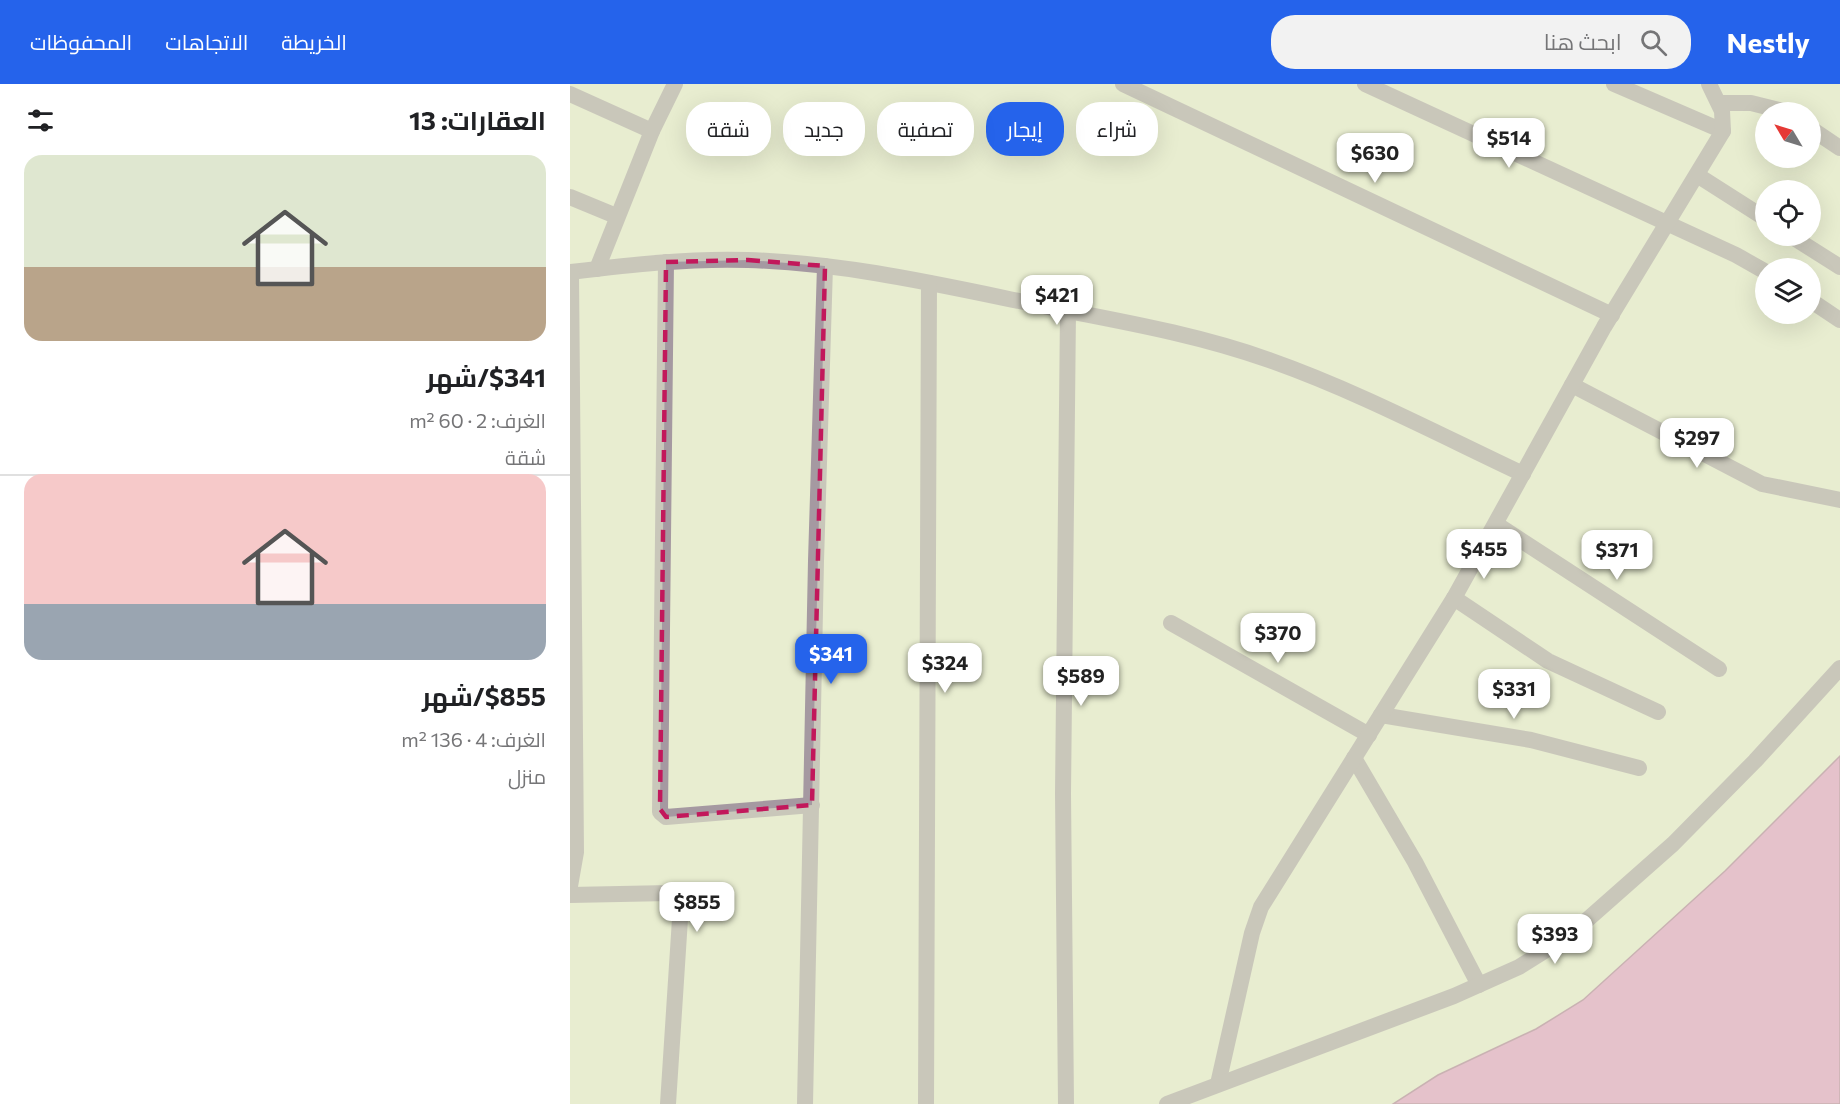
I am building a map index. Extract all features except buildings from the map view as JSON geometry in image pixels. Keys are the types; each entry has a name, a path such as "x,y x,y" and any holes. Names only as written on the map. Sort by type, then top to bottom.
{"street":[{"path":"597,269 616,216 652,131 675,84"},
{"path":"1123,84 1612,315"},
{"path":"1365,84 1755,266"},
{"path":"1614,84 1723,131"},
{"path":"1218,1084 1258,914 1454,598 1612,315 1723,131 1724,116 1709,84"},
{"path":"570,94 652,131"},
{"path":"1719,103 1755,104"},
{"path":"1821,135 1840,148"},
{"path":"1696,175 1755,212"},
{"path":"570,196 616,216"},
{"path":"1807,246 1840,267"},
{"path":"570,886 576,852 571,272 666,262 747,260 825,266 929,283 1201,339 1269,360 1336,386 1523,474"},
{"path":"666,262 660,812 666,817 812,805"},
{"path":"805,1104 815,573 825,266"},
{"path":"926,1104 929,283"},
{"path":"1821,307 1840,320"},
{"path":"1066,1104 1063,794 1068,311"},
{"path":"1572,385 1762,484 1840,500"},
{"path":"1496,524 1719,669"},
{"path":"1454,598 1548,661 1658,712"},
{"path":"1171,623 1369,735"},
{"path":"1167,1104 1479,985 1519,967 1570,935 1616,897 1755,761 1840,668"},
{"path":"1381,715 1532,740 1639,768"},
{"path":"1354,758 1415,862 1479,985"},
{"path":"570,895 670,893 679,900 681,920 668,1104"}],"highlighted area":[{"path":"748,260 825,266 812,805 666,817 660,809 666,262"}],"shaded area":[{"path":"1840,756 1840,1104 1393,1104 1438,1075 1536,1029 1583,1000 1725,871"}]}
